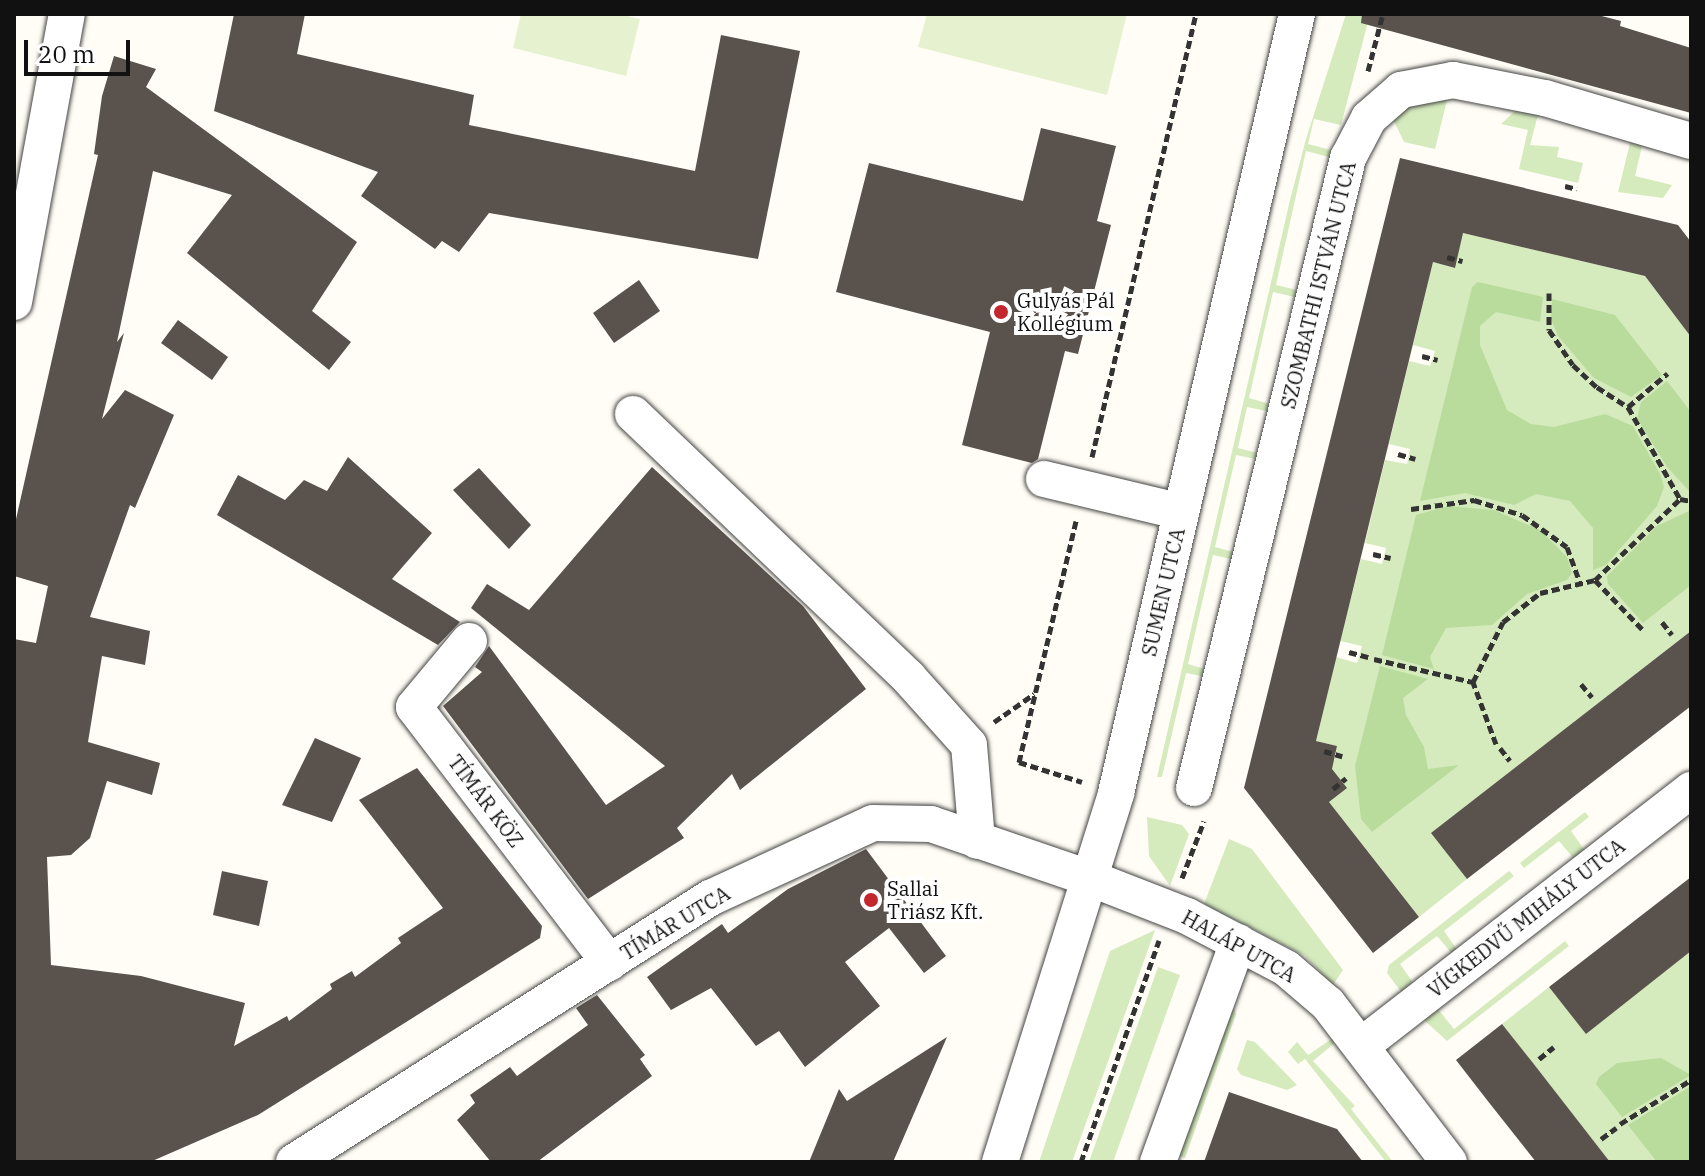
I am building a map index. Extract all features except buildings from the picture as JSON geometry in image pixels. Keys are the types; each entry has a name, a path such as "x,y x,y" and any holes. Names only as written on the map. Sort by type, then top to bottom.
{"street":[{"path":"14,302 67,14"},
{"name":"SUMEN UTCA","path":"1000,1162 1092,879 1297,14"},
{"name":"SZOMBATHI ISTVÁN UTCA","path":"1199,804 1348,158 1369,118 1401,90 1453,80 1545,98 1691,141"},
{"path":"633,414 908,677 969,745 977,841"},
{"path":"1044,479 1181,512"},
{"name":"TÍMÁR KÖZ","path":"469,641 414,707 610,963"},
{"name":"VÍGKEDVŰ MIHÁLY UTCA","path":"1361,1046 1691,790"},
{"name":"TÍMÁR UTCA","path":"294,1162 710,898 873,823 931,824 1092,879"},
{"name":"HALÁP UTCA","path":"1092,879 1187,916 1307,983 1361,1046 1449,1162"},
{"path":"1158,1162 1238,942"}],"path":[{"path":"1019,762 1196,14"},
{"path":"1565,186 1577,189"},
{"path":"1447,257 1462,261"},
{"path":"1549,293 1547,323 1558,345 1581,374 1628,407 1680,499"},
{"path":"1422,356 1438,360"},
{"path":"1628,407 1668,373"},
{"path":"1398,454 1415,459"},
{"path":"1680,499 1691,501"},
{"path":"1510,761 1498,746 1473,682 1510,614 1540,593 1595,580 1680,499"},
{"path":"1411,509 1474,500 1522,515 1567,547 1580,583"},
{"path":"1373,554 1391,558"},
{"path":"1595,580 1643,630"},
{"path":"1662,622 1672,635"},
{"path":"1349,652 1473,682"},
{"path":"1581,684 1592,697"},
{"path":"969,745 1009,708 1035,693"},
{"path":"1324,751 1342,756"},
{"path":"1333,789 1346,778"},
{"path":"1178,888 1199,804"},
{"path":"1081,1162 1162,931"},
{"path":"1539,1059 1554,1047"},
{"path":"1601,1139 1691,1080"}],"green space":[{"path":"521,14 618,14 640,19 626,76 513,48"},
{"path":"927,14 1127,14 1107,95 918,47"},
{"path":"1346,14 1370,14 1341,125 1314,119 1308,144 1335,151 1333,158 1306,151 1276,285 1301,291 1299,298 1273,292 1249,398 1273,405 1271,412 1247,407 1238,448 1261,454 1260,460 1236,455 1215,547 1237,553 1235,560 1213,555 1188,664 1208,670 1207,677 1186,673 1162,777 1157,777 1290,200 1306,139"},
{"path":"1448,96 1435,149 1404,142 1390,113"},
{"path":"1515,111 1539,111 1530,145 1559,147 1557,157 1583,163 1578,183 1519,169 1528,130 1501,124"},
{"path":"1631,139 1643,142 1635,176 1672,185 1663,198 1618,192"},
{"path":"1442,228 1645,276 1691,337 1691,631 1432,833 1467,879 1419,917 1329,802 1346,788 1312,756 1334,761 1337,746 1316,741 1336,657 1357,663 1362,646 1340,641 1361,559 1382,564 1386,548 1365,543 1385,460 1407,464 1410,449 1389,444 1409,361 1430,366 1435,351 1413,345 1433,262 1454,268"},
{"path":"1478,282 1543,297 1540,322 1496,312 1480,326 1480,345 1507,410 1531,424 1554,427 1605,414 1633,426 1660,474 1664,487 1657,506 1606,565 1593,570 1593,528 1570,501 1536,494 1514,505 1465,493 1420,501 1472,287"},
{"path":"1552,299 1615,315 1662,375 1631,397 1594,378 1558,336 1551,319"},
{"path":"1667,381 1691,412 1691,493 1667,467 1637,418 1641,402"},
{"path":"1448,506 1494,510 1540,530 1567,557 1572,573 1567,580 1527,594 1492,625 1446,628 1430,657 1434,669 1382,655 1416,515"},
{"path":"1691,510 1691,585 1643,623 1608,584 1607,576 1657,526"},
{"path":"1380,666 1428,679 1403,698 1406,715 1424,747 1428,769 1459,765 1372,832 1361,819 1355,766"},
{"path":"1585,812 1589,817 1571,831 1586,852 1575,860 1559,841 1524,868 1520,863"},
{"path":"1147,817 1182,825 1189,834 1170,886 1149,856"},
{"path":"1229,839 1252,849 1343,970 1333,985 1304,955 1204,904"},
{"path":"1509,871 1514,876 1444,931 1458,951 1453,955 1437,936 1400,964 1414,984 1402,993 1387,973 1389,965"},
{"path":"1155,930 1072,1162 1039,1162 1110,951"},
{"path":"1565,941 1569,946 1447,1041 1423,1019 1437,1008 1454,1029"},
{"path":"1691,951 1691,1162 1610,1162 1502,1024 1549,987 1586,1033"},
{"path":"1158,967 1180,975 1113,1162 1089,1162"},
{"path":"1231,1001 1236,1014 1185,1158 1176,1155"},
{"path":"1333,1038 1336,1042 1313,1061 1355,1106 1351,1109 1393,1162 1386,1162 1305,1059 1298,1064 1288,1052 1297,1042 1308,1055"},
{"path":"1247,1040 1255,1042 1297,1085 1287,1090 1241,1075 1237,1069"},
{"path":"1661,1058 1691,1075 1622,1117 1596,1084 1599,1077 1617,1063"},
{"path":"1691,1086 1691,1162 1657,1162 1628,1125"}],"place":[{"name":"Gulyás Pál Kollégium","path":"1001,312"},
{"name":"Sallai Triász Kft.","path":"871,900"}]}
